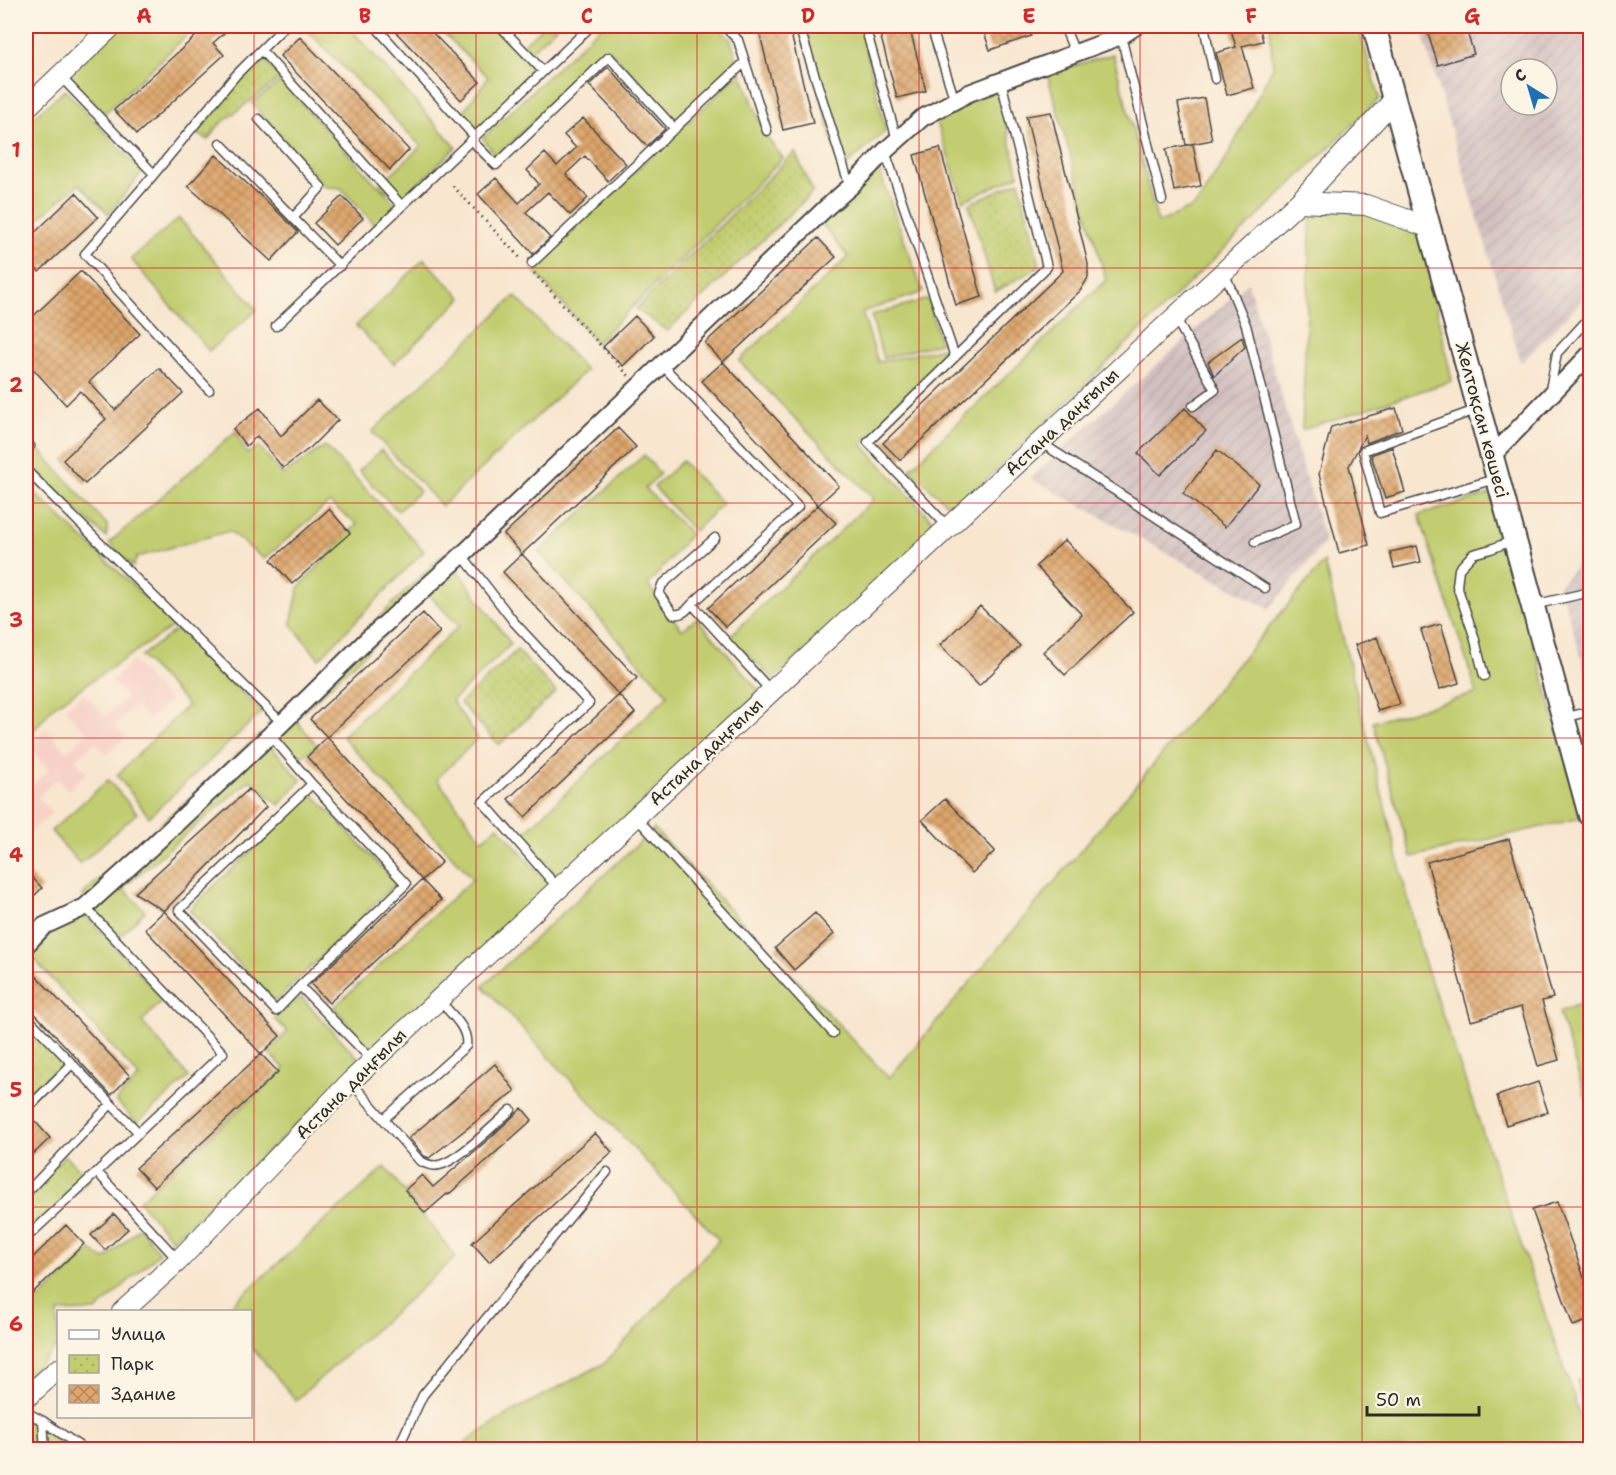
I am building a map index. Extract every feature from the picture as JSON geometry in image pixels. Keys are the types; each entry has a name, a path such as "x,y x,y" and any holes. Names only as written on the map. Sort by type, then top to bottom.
{"main road":[{"name":"Желтоқсан көшесі","path":"1374,26 1590,815"}],"street":[{"path":"26,108 112,26"},
{"path":"26,945 44,926 85,907 147,851 270,735 367,639 462,555 922,118 969,93 1121,36 1136,26"},
{"name":"Астана даңғылы","path":"123,1310 178,1261 351,1081 1299,202 1393,101"},
{"path":"1299,202 1366,205 1428,227"},
{"path":"1492,456 1590,354"},
{"path":"26,1398 57,1370"}],"lane":[{"path":"209,390 85,254 236,75 285,26"},
{"path":"375,26 496,165 609,57 675,129"},
{"path":"500,26 543,71"},
{"path":"276,326 591,26"},
{"path":"724,26 738,40 767,131"},
{"path":"800,26 850,187"},
{"path":"865,26 891,145 955,357"},
{"path":"931,26 955,101"},
{"path":"1064,26 1075,53"},
{"path":"1204,26 1215,79"},
{"path":"1121,36 1162,200"},
{"path":"261,50 402,206"},
{"path":"529,264 745,63"},
{"path":"60,76 154,174"},
{"path":"948,527 868,442 1047,267 1001,81"},
{"path":"259,119 321,187 293,218"},
{"path":"220,143 340,266"},
{"path":"1224,272 1246,325 1296,524 1255,542"},
{"path":"1175,317 1215,390 1193,406"},
{"path":"1548,398 1557,353 1590,317"},
{"path":"662,365 798,507 685,612 674,614 658,594 662,585 715,538"},
{"path":"1479,408 1363,451 1380,513 1498,478"},
{"path":"1040,442 1265,588"},
{"path":"26,470 282,723"},
{"path":"1484,676 1474,636 1457,586 1460,569 1473,554 1515,539"},
{"path":"462,555 514,622 589,703 483,802 559,889"},
{"path":"1533,605 1590,592"},
{"path":"692,604 772,691"},
{"path":"1564,718 1590,711"},
{"path":"270,735 312,784 406,884 276,1011 179,910 312,784"},
{"path":"636,817 833,1032"},
{"path":"26,1238 223,1053 85,907"},
{"path":"300,986 373,1061"},
{"path":"384,1119 466,1046 465,1032 439,1000"},
{"path":"26,1016 139,1133"},
{"path":"26,1110 72,1064"},
{"path":"351,1081 420,1161 437,1166 452,1161 511,1110"},
{"path":"26,1193 111,1104"},
{"path":"97,1172 178,1261"},
{"path":"397,1449 423,1395 608,1172"},
{"path":"26,1412 44,1421 85,1449"},
{"path":"44,1421 45,1449"}],"path":[{"path":"453,186 529,264"},
{"path":"534,273 640,387"}],"shaded area":[{"path":"1420,26 1590,26 1590,292 1521,363"},
{"path":"1248,283 1325,542 1269,609 1030,478"},
{"path":"1590,551 1590,685 1559,585"},
{"path":"133,661 169,701 149,720 135,705 114,724 125,737 107,754 95,742 75,760 87,773 68,790 57,779 38,797 52,813 30,832 26,827 26,785 29,788 49,770 28,746 46,729 67,752 87,733 65,709 84,693 105,716 126,697 111,681"}],"green space":[{"path":"117,26 186,26 189,33 105,113 65,75"},
{"path":"303,26 348,26 456,147 403,199 380,187 396,205 375,225 341,188 325,187 252,103 281,81 378,186 421,146"},
{"path":"437,26 494,26 537,72 479,128 461,115 488,77"},
{"path":"543,26 557,26 531,51 524,44"},
{"path":"601,26 717,26 731,40 738,64 677,123 609,49 496,157 483,138"},
{"path":"803,26 860,26 886,131 840,171"},
{"path":"1270,26 1358,26 1380,98 954,511 910,469 1106,280 1047,74 1113,54 1158,223 1195,206 1227,157 1273,67"},
{"path":"261,56 280,78 219,125 208,140 194,132 226,89"},
{"path":"741,72 765,135 783,158 596,343 532,268"},
{"path":"997,89 1019,175 963,201 935,117"},
{"path":"65,90 142,172 109,214 79,184 26,229 26,123"},
{"path":"795,152 813,192 667,331 636,309"},
{"path":"876,162 923,292 862,312 878,362 943,348 947,355 862,444 938,527 774,679 729,637 874,499 739,361 848,257 812,211"},
{"path":"1019,181 1040,266 995,292 969,204"},
{"path":"1311,211 1366,211 1420,229 1452,381 1302,430"},
{"path":"179,218 257,310 209,351 131,259"},
{"path":"424,259 462,298 394,364 356,326"},
{"path":"515,296 586,370 442,506 372,432"},
{"path":"928,299 940,343 883,358 871,315"},
{"path":"235,432 247,454 259,446 283,475 325,446 424,551 319,659 291,624 299,587 357,524 329,503 264,559 229,531 137,557 133,567 109,543"},
{"path":"26,435 108,526 106,537 26,464"},
{"path":"381,450 420,491 398,511 359,471"},
{"path":"644,455 660,474 645,488 691,534 648,585 682,630 697,618 760,692 559,880 524,833 668,695 539,552"},
{"path":"682,461 723,504 694,531 654,487"},
{"path":"26,485 175,625 53,707 26,740"},
{"path":"1494,493 1581,818 1411,857 1373,722 1477,693 1419,515"},
{"path":"445,553 511,644 452,701 478,738 437,779 482,840 498,826 551,888 373,1054 334,1007 473,879 342,736 459,626 428,594 295,719 318,746 298,759 267,726"},
{"path":"1324,562 1422,955 1581,1419 1589,1449 455,1450 504,1416 605,1363 719,1240 483,986 654,829 889,1078"},
{"path":"177,629 262,712 149,817 117,775 188,705 141,656"},
{"path":"517,650 556,692 499,745 460,703"},
{"path":"260,734 301,780 279,805 250,780 123,888 145,911 119,937 82,895"},
{"path":"108,780 137,813 80,864 51,831"},
{"path":"312,793 396,883 275,1002 189,910"},
{"path":"74,903 163,999 142,1022 189,1077 137,1123 116,1101 139,1077 26,950"},
{"path":"301,997 363,1063 172,1240 139,1201 285,1069 268,1052 288,1031 274,1019"},
{"path":"1590,1000 1590,1112 1559,1012"},
{"path":"26,1022 66,1063 26,1103"},
{"path":"65,1155 90,1179 26,1236 26,1197"},
{"path":"385,1167 456,1257 296,1400 252,1348 252,1310 226,1310"},
{"path":"140,1227 159,1253 97,1310 57,1310 57,1347 26,1377 26,1312 91,1250 105,1260"},
{"path":"1590,1375 1590,1433 1577,1380"},
{"path":"26,1419 73,1449 26,1449"}],"building":[{"path":"207,26 232,26 213,43 224,55 137,134 114,110"},
{"path":"390,26 426,26 480,82 461,100"},
{"path":"758,26 789,26 813,123 783,130"},
{"path":"878,26 909,26 926,91 897,98"},
{"path":"982,26 1027,26 1031,36 990,50"},
{"path":"1230,26 1259,26 1263,41 1242,46 1254,88 1227,95 1216,53 1236,47"},
{"path":"1456,26 1465,26 1474,54 1438,65 1428,34"},
{"path":"300,37 409,150 390,170 280,56"},
{"path":"608,67 665,129 647,146 589,85"},
{"path":"1204,98 1212,140 1186,145 1178,103"},
{"path":"1051,112 1088,264 1088,278 1080,291 900,460 883,443 1063,271 1026,116"},
{"path":"583,118 626,164 608,181 585,156 566,174 588,198 570,215 548,192 526,212 550,238 533,254 478,194 496,178 519,203 539,184 527,170 545,153 557,166 576,148 564,135"},
{"path":"1193,144 1201,186 1174,191 1166,149"},
{"path":"940,148 982,297 956,305 914,155"},
{"path":"216,155 298,232 271,261 188,186"},
{"path":"76,193 98,217 39,272 26,257 26,241"},
{"path":"342,196 363,218 335,245 314,223"},
{"path":"818,238 836,257 723,362 705,343"},
{"path":"81,271 140,334 89,382 115,410 159,368 183,393 85,484 63,460 106,419 80,391 66,405 26,361 26,323"},
{"path":"635,316 654,336 623,366 603,347"},
{"path":"1242,337 1245,347 1214,376 1208,362"},
{"path":"723,362 839,486 818,505 702,381"},
{"path":"317,400 338,420 311,447 283,468 257,436 246,446 233,429 260,408 281,436"},
{"path":"1185,408 1206,431 1160,475 1138,453"},
{"path":"1396,408 1402,429 1367,443 1365,435 1349,466 1369,545 1339,553 1319,474 1331,427"},
{"path":"618,428 636,447 522,554 504,534"},
{"path":"1392,447 1405,492 1385,498 1371,455"},
{"path":"1217,450 1259,484 1225,527 1183,493"},
{"path":"818,505 836,523 726,627 708,608"},
{"path":"329,509 350,533 292,584 271,560"},
{"path":"1065,540 1133,612 1065,675 1043,652 1082,615 1036,566"},
{"path":"1417,546 1421,562 1394,568 1390,552"},
{"path":"522,554 637,678 619,695 503,572"},
{"path":"980,606 1020,646 979,686 940,645"},
{"path":"423,613 440,632 327,737 310,719"},
{"path":"1441,624 1459,683 1440,689 1421,630"},
{"path":"1377,637 1400,704 1378,711 1355,645"},
{"path":"619,695 635,713 525,817 508,799"},
{"path":"327,737 442,862 422,880 307,757"},
{"path":"249,789 266,807 164,911 135,893"},
{"path":"945,799 995,851 972,873 922,820"},
{"path":"1509,839 1553,998 1542,1001 1559,1060 1538,1066 1521,1007 1471,1021 1427,862"},
{"path":"26,871 42,888 26,904"},
{"path":"422,880 441,900 329,1003 311,984"},
{"path":"164,911 280,1036 261,1054 145,929"},
{"path":"815,913 834,934 794,970 775,948"},
{"path":"26,965 130,1076 111,1095 26,1004"},
{"path":"261,1054 278,1072 154,1187 136,1168"},
{"path":"495,1064 515,1091 429,1158 424,1156 409,1138"},
{"path":"1538,1082 1548,1112 1506,1125 1497,1096"},
{"path":"522,1108 532,1120 425,1213 405,1190 422,1175 433,1187"},
{"path":"32,1118 50,1138 26,1161 26,1124"},
{"path":"595,1133 612,1152 489,1262 472,1243"},
{"path":"1557,1202 1590,1294 1590,1320 1573,1326 1532,1210"},
{"path":"114,1214 128,1229 105,1250 91,1235"},
{"path":"66,1225 84,1244 26,1299 26,1264"}]}
